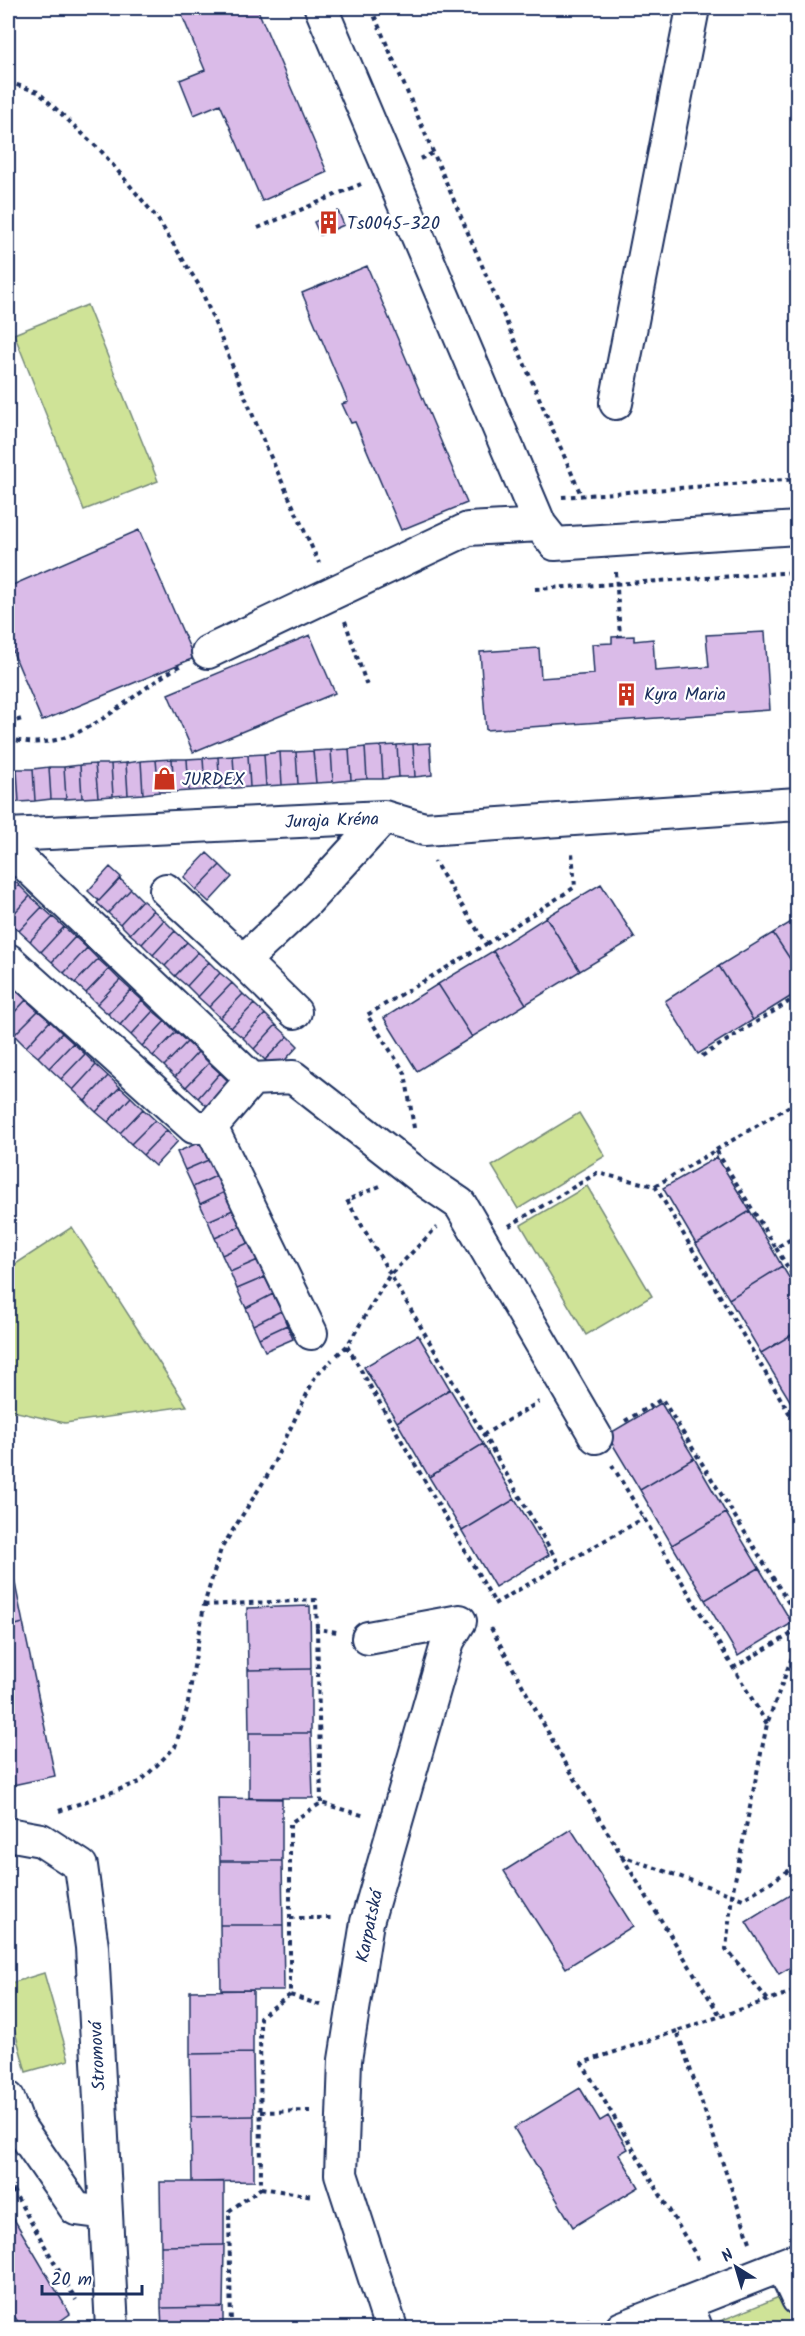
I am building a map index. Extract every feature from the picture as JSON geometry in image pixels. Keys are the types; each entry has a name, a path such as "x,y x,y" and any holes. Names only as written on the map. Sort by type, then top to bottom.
{"street":[{"path":"321,8 534,512 555,544 798,528"},
{"path":"616,404 693,8"},
{"path":"207,652 468,529 534,512"},
{"name":"Juraja Kréna","path":"8,835 384,817 424,829 798,804"},
{"path":"243,961 306,902 384,817"},
{"path":"8,848 252,1079 293,1077 414,1172 460,1204 596,1437"},
{"path":"166,890 295,1012"},
{"path":"8,960 194,1127 211,1127 252,1079"},
{"path":"211,1127 311,1333"},
{"path":"368,1638 471,1616"},
{"name":"Karpatská","path":"391,2328 341,2174 345,2060 367,1922 448,1641 471,1616"},
{"name":"Stromová","path":"8,1834 41,1840 81,1866 92,1947 112,2328"},
{"path":"8,2098 18,2125 76,2209 106,2213"},
{"path":"631,2322 691,2316 790,2262 798,2299"}],"path":[{"path":"371,8 581,495"},
{"path":"8,82 38,92 102,152 157,218 200,287 263,440 316,559 335,592 367,686"},
{"path":"258,228 433,153"},
{"path":"534,512 581,495 798,479"},
{"path":"614,541 620,636"},
{"path":"535,589 798,572"},
{"path":"8,738 46,741 78,733 117,712 153,681 207,652"},
{"path":"8,723 22,719"},
{"path":"560,1566 389,1276 347,1200 421,1168 405,1073 368,1015 575,887 572,848"},
{"path":"432,857 486,944"},
{"path":"702,1056 798,996"},
{"path":"483,1242 597,1173 655,1186 798,1101"},
{"path":"716,1150 798,1284"},
{"path":"655,1186 797,1425"},
{"path":"41,1840 50,1814 140,1782 175,1747 187,1709 204,1605 221,1549 269,1473 316,1375 347,1346 389,1276 460,1204"},
{"path":"776,1248 798,1235"},
{"path":"311,1333 347,1346 495,1603"},
{"path":"483,1435 566,1387"},
{"path":"767,1724 596,1437 662,1399 798,1618"},
{"path":"644,1518 471,1616 560,1754 722,2017"},
{"path":"204,1605 316,1600 321,1803"},
{"path":"317,1629 368,1638"},
{"path":"734,1668 798,1629"},
{"path":"768,2000 726,1949 732,1895 767,1724 798,1641"},
{"path":"290,1995 290,1823 321,1803 370,1818"},
{"path":"622,1856 743,1899 798,1865"},
{"path":"290,1918 343,1918"},
{"path":"705,2271 582,2063 798,1990"},
{"path":"290,1995 329,2007"},
{"path":"261,2188 260,2017 290,1995"},
{"path":"677,2031 753,2250"},
{"path":"261,2112 317,2110"},
{"path":"8,2182 77,2302"},
{"path":"231,2328 229,2211 261,2188 324,2198"},
{"path":"569,2328 631,2322"}],"green space":[{"path":"87,305 158,481 84,510 14,334"},
{"path":"579,1113 605,1156 518,1209 492,1166"},
{"path":"587,1186 652,1296 586,1335 521,1225"},
{"path":"72,1227 187,1406 65,1423 8,1410 8,1269"},
{"path":"44,1973 69,2060 26,2072 8,2006 8,1984"},
{"path":"779,2297 792,2315 797,2328 703,2328"}],"building":[{"path":"179,8 257,8 327,172 262,201 220,104 194,115 180,80 205,70"},
{"name":"Ts0045-320","path":"338,211 344,225 320,235 314,222"},
{"path":"367,266 467,503 401,530 355,422 351,423 342,404 348,402 302,293"},
{"path":"139,530 194,658 42,721 8,640 8,587"},
{"name":"Kyra Maria","path":"765,632 770,710 486,730 480,652 539,648 541,678 594,674 592,644 612,643 612,637 634,636 634,641 653,639 655,671 709,667 706,635"},
{"path":"310,635 335,693 193,752 168,694"},
{"path":"430,743 432,775 415,777 413,744"},
{"path":"413,744 415,777 399,777 397,745"},
{"path":"397,745 399,777 383,779 381,746"},
{"path":"381,746 383,779 367,779 365,747"},
{"path":"365,747 367,779 351,780 349,749"},
{"path":"349,749 351,780 333,782 331,750"},
{"path":"331,750 333,782 316,783 313,751"},
{"path":"313,751 316,783 298,784 296,752"},
{"path":"280,752 296,752 298,784 282,785"},
{"path":"280,752 282,785 266,786 264,754"},
{"path":"264,754 266,786 250,787 248,755"},
{"path":"248,755 250,787 235,788 233,756"},
{"path":"233,756 235,788 220,789 218,757"},
{"path":"218,757 220,789 205,790 203,758"},
{"path":"203,758 205,790 189,791 187,759"},
{"path":"172,759 187,759 189,791 174,792"},
{"path":"172,759 174,792 159,792 156,760"},
{"path":"156,760 159,792 143,794 141,761"},
{"path":"141,761 143,794 128,795 126,763"},
{"path":"126,763 128,795 113,796 111,764"},
{"path":"95,764 98,797 82,798 80,765"},
{"path":"95,764 111,764 113,796 98,797"},
{"path":"80,765 82,798 66,799 64,767"},
{"path":"49,767 51,799 35,801 33,769"},
{"path":"49,767 64,767 66,799 51,799"},
{"path":"17,769 19,802 8,803 8,770"},
{"path":"17,769 33,769 35,801 19,802"},
{"path":"207,853 220,865 196,890 184,877"},
{"path":"220,865 232,877 209,902 196,890"},
{"path":"110,867 121,877 99,901 88,891"},
{"path":"8,876 19,885 8,898"},
{"path":"120,879 131,889 108,913 97,903"},
{"path":"601,884 635,938 580,971 546,917"},
{"path":"19,885 30,896 8,920 8,898"},
{"path":"131,889 142,900 120,924 108,913"},
{"path":"30,896 42,907 19,931 8,920"},
{"path":"142,900 153,910 130,934 120,924"},
{"path":"42,907 53,917 30,941 19,931"},
{"path":"153,910 164,920 142,944 130,934"},
{"path":"53,917 64,927 41,952 30,941"},
{"path":"546,917 580,971 526,1004 493,951"},
{"path":"798,918 798,971 773,933"},
{"path":"164,920 175,931 153,955 142,944"},
{"path":"64,927 75,937 52,962 41,952"},
{"path":"175,931 187,942 165,966 153,955"},
{"path":"773,933 798,971 798,992 753,1020 719,966"},
{"path":"75,937 87,948 64,973 52,962"},
{"path":"187,942 198,952 175,976 165,966"},
{"path":"87,948 98,959 75,983 64,973"},
{"path":"493,951 526,1004 472,1037 438,984"},
{"path":"198,952 209,962 187,986 175,976"},
{"path":"98,959 109,969 86,993 75,983"},
{"path":"209,962 220,973 198,997 187,986"},
{"path":"719,966 753,1020 698,1054 665,1001"},
{"path":"109,969 120,980 97,1004 86,993"},
{"path":"220,973 232,983 209,1007 198,997"},
{"path":"120,980 131,990 108,1014 97,1004"},
{"path":"8,982 14,988 8,996"},
{"path":"232,983 243,994 220,1018 209,1007"},
{"path":"438,984 472,1037 417,1071 384,1018"},
{"path":"14,988 26,1000 8,1019 8,996"},
{"path":"131,990 142,1000 120,1025 108,1014"},
{"path":"243,994 254,1004 231,1028 220,1018"},
{"path":"26,1000 38,1011 14,1035 8,1029 8,1019"},
{"path":"142,1000 153,1011 131,1035 120,1025"},
{"path":"254,1004 265,1014 243,1038 231,1028"},
{"path":"38,1011 50,1021 26,1047 14,1035"},
{"path":"153,1011 165,1021 142,1046 131,1035"},
{"path":"265,1014 276,1025 254,1049 243,1038"},
{"path":"50,1021 62,1033 38,1057 26,1047"},
{"path":"165,1021 176,1032 153,1056 142,1046"},
{"path":"276,1025 288,1036 265,1060 254,1049"},
{"path":"176,1032 187,1042 164,1066 153,1056"},
{"path":"62,1033 73,1043 49,1068 38,1057"},
{"path":"288,1036 298,1046 276,1070 265,1060"},
{"path":"187,1042 198,1052 175,1077 164,1066"},
{"path":"73,1043 85,1054 61,1079 49,1068"},
{"path":"198,1052 209,1063 186,1087 175,1077"},
{"path":"85,1054 96,1065 73,1090 61,1079"},
{"path":"209,1063 220,1073 198,1098 186,1087"},
{"path":"96,1065 108,1076 85,1101 73,1090"},
{"path":"220,1073 231,1084 209,1108 198,1098"},
{"path":"108,1076 120,1087 96,1112 85,1101"},
{"path":"120,1087 131,1097 108,1122 96,1112"},
{"path":"131,1097 143,1109 120,1133 108,1122"},
{"path":"143,1109 155,1120 131,1144 120,1133"},
{"path":"155,1120 167,1130 143,1155 131,1144"},
{"path":"167,1130 178,1141 155,1166 143,1155"},
{"path":"205,1140 213,1158 185,1170 177,1152"},
{"path":"717,1157 750,1211 696,1244 663,1188"},
{"path":"213,1158 220,1174 193,1187 185,1170"},
{"path":"220,1174 227,1191 200,1204 193,1187"},
{"path":"227,1191 235,1209 208,1221 200,1204"},
{"path":"235,1209 243,1225 215,1238 208,1221"},
{"path":"750,1211 782,1266 729,1299 696,1244"},
{"path":"243,1225 250,1242 222,1255 215,1238"},
{"path":"250,1242 258,1260 230,1272 222,1255"},
{"path":"258,1260 265,1277 237,1289 230,1272"},
{"path":"782,1266 798,1292 798,1331 761,1353 729,1299"},
{"path":"265,1277 273,1294 246,1308 237,1289"},
{"path":"273,1294 281,1311 253,1325 246,1308"},
{"path":"281,1311 287,1325 259,1338 253,1325"},
{"path":"287,1325 293,1339 265,1351 259,1338"},
{"path":"798,1331 798,1407 795,1409 761,1353"},
{"path":"418,1335 450,1389 397,1422 364,1367"},
{"path":"450,1389 483,1444 429,1477 397,1422"},
{"path":"661,1403 694,1458 640,1490 607,1435"},
{"path":"483,1444 515,1499 462,1531 429,1477"},
{"path":"694,1458 726,1513 672,1545 640,1490"},
{"path":"515,1499 549,1555 495,1587 462,1531"},
{"path":"726,1513 759,1568 705,1600 672,1545"},
{"path":"8,1549 23,1623 8,1627"},
{"path":"759,1568 792,1623 738,1656 705,1600"},
{"path":"310,1606 311,1669 248,1670 247,1608"},
{"path":"23,1623 55,1776 8,1786 8,1627"},
{"path":"311,1669 311,1733 249,1733 248,1670"},
{"path":"249,1733 311,1733 313,1798 249,1798"},
{"path":"218,1798 282,1799 282,1861 220,1861"},
{"path":"571,1829 633,1926 566,1968 504,1871"},
{"path":"220,1861 282,1861 283,1925 220,1925"},
{"path":"798,1890 798,1963 779,1974 746,1922"},
{"path":"220,1925 283,1925 284,1990 221,1990"},
{"path":"253,1990 253,2053 190,2054 190,1991"},
{"path":"253,2053 254,2116 191,2117 190,2054"},
{"path":"580,2088 600,2121 608,2116 628,2149 619,2154 639,2187 573,2227 514,2128"},
{"path":"254,2116 254,2181 192,2182 191,2117"},
{"path":"160,2182 224,2182 224,2245 161,2246"},
{"path":"8,2209 70,2314 50,2328 22,2328 13,2314 8,2318"},
{"path":"224,2245 223,2307 161,2308 161,2246"},
{"path":"223,2307 223,2328 162,2328 161,2308"}],"place":[{"name":"Ts0045-320","path":"329,223"},
{"name":"Kyra Maria","path":"626,694"},
{"name":"JURDEX","path":"164,779"}]}
